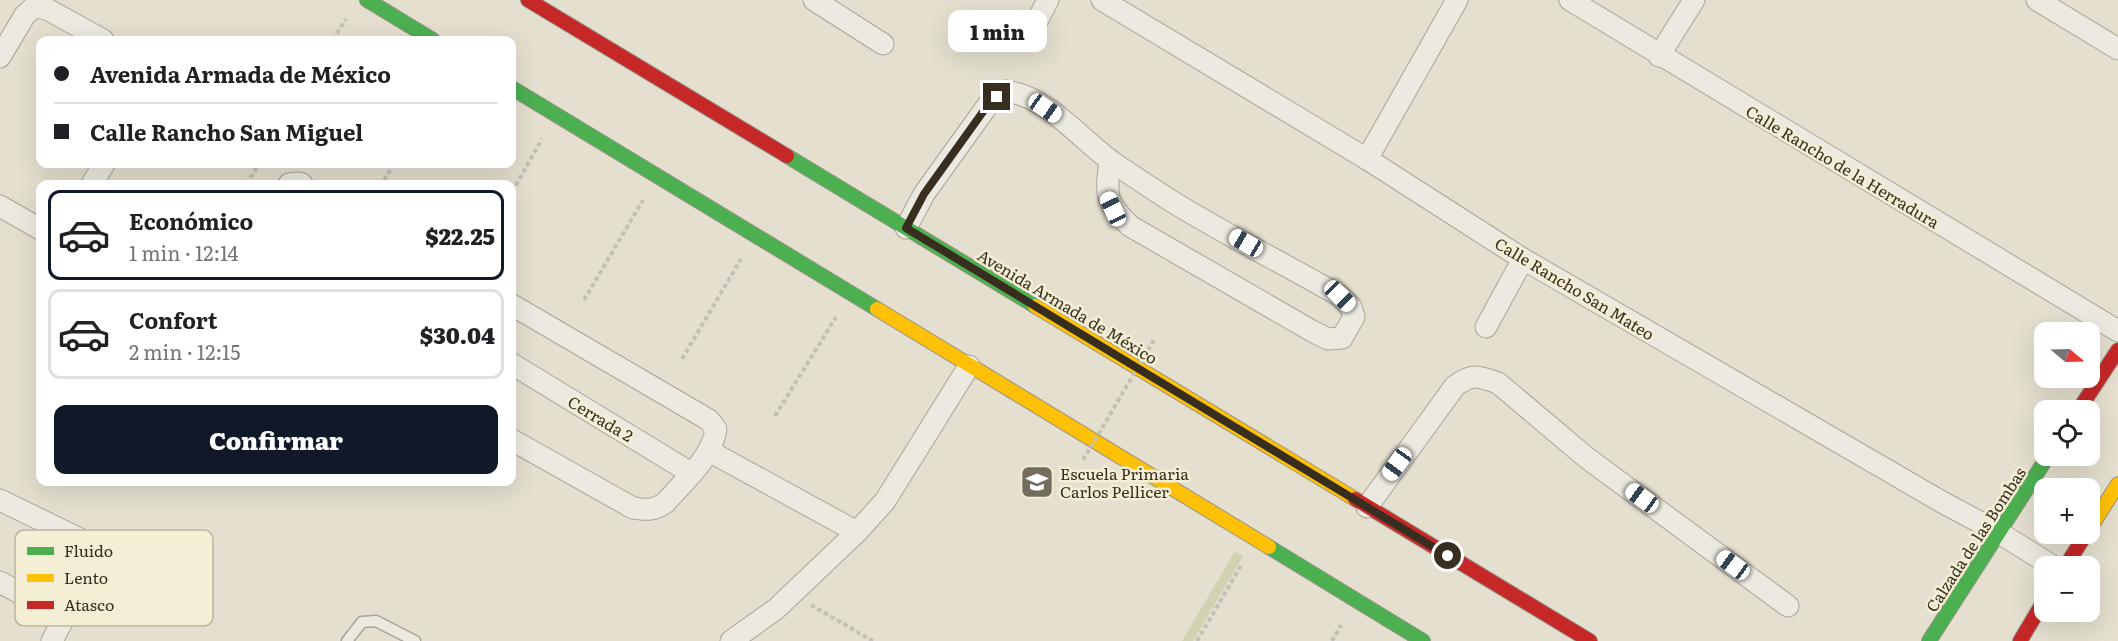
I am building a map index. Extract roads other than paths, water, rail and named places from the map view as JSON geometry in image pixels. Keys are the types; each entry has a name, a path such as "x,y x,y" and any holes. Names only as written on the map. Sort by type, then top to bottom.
{"main road":[{"path":"367,0 426,36"},
{"name":"Avenida Armada de México","path":"528,0 1590,641"},
{"path":"516,90 1423,641"},
{"path":"2085,400 2118,350"},
{"name":"Calzada de las Bombas","path":"1929,641 2041,466"},
{"path":"2100,512 2118,484"},
{"path":"2020,641 2034,617"}],"street":[{"path":"814,0 883,44"},
{"path":"1027,40 1048,0"},
{"name":"Calle Rancho San Mateo","path":"1102,0 1367,159 1523,258 2036,556"},
{"path":"1367,159 1457,0"},
{"name":"Calle Rancho de la Herradura","path":"1569,0 2118,331"},
{"path":"1659,56 1694,0"},
{"path":"2037,0 2118,49"},
{"path":"0,57 26,15 34,7 47,9 96,36"},
{"path":"906,228 924,194 990,102 1006,91 1019,93 1075,129 1110,160 1171,200 1340,296 1351,307 1354,317 1342,338 1328,339 1312,331 1130,226 1113,209 1107,196 1110,160"},
{"path":"0,206 36,227"},
{"path":"1486,327 1523,258"},
{"path":"516,307 709,420 716,429 710,451 666,502 658,508 649,510 633,508 516,442"},
{"name":"Cerrada 2","path":"516,366 691,473"},
{"path":"731,641 776,609 885,501 969,366"},
{"path":"1367,507 1455,386 1468,377 1482,378 1498,383 1587,458 1788,606"},
{"path":"710,451 857,531"},
{"path":"0,500 61,530"},
{"path":"0,582 15,590"},
{"path":"52,641 60,626"}],"lane":[{"path":"347,641 362,622 376,621 416,641"}],"place":[{"name":"Escuela Primaria Carlos Pellicer","path":"1037,482"}]}
